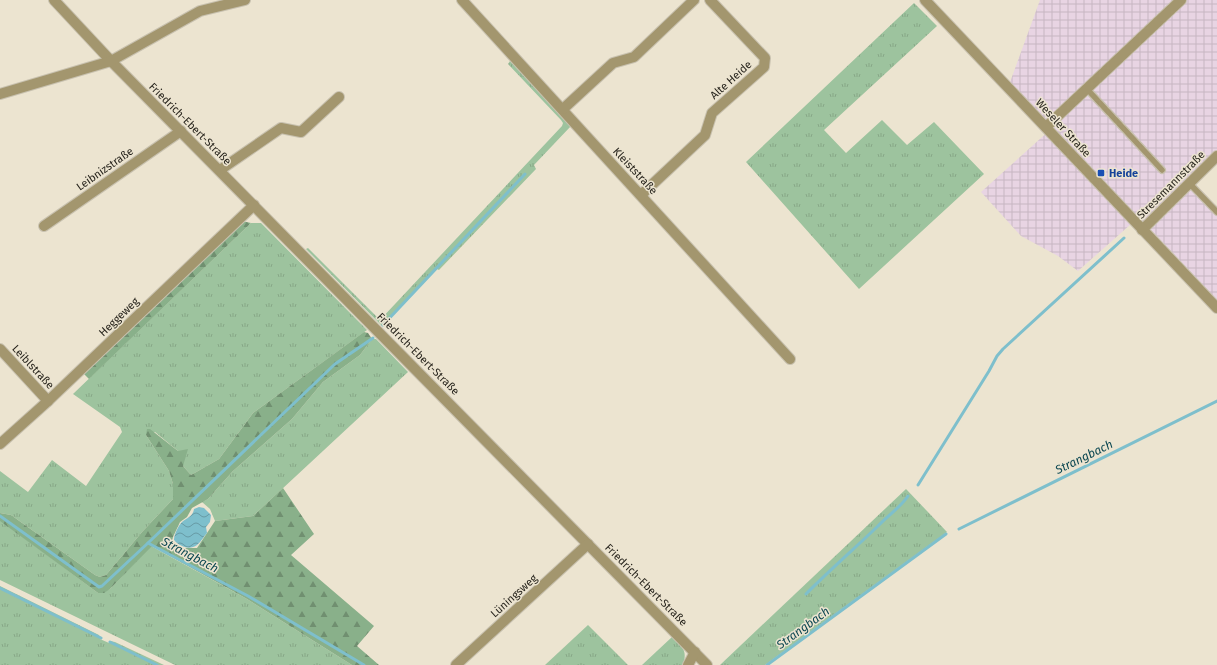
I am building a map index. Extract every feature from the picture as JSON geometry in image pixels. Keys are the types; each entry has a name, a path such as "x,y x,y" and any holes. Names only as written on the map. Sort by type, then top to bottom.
{"street":[{"name":"Friedrich-Ebert-Straße","path":"54,0 111,61 707,665"},
{"path":"0,94 111,61 200,11 245,0"},
{"name":"Kleiststraße","path":"462,0 641,194 790,359"},
{"path":"563,109 613,63 634,57 694,0"},
{"name":"Alte Heide","path":"641,194 705,135 712,113 764,67 765,58 710,0"},
{"name":"Weseler Straße","path":"925,0 1217,308"},
{"path":"1046,127 1176,2"},
{"path":"220,170 281,128 301,132 339,97"},
{"name":"Leibnizstraße","path":"44,226 181,131"},
{"name":"Stresemannstraße","path":"1142,230 1217,156"},
{"name":"Heggeweg","path":"0,444 48,401 254,205"},
{"name":"Leiblstraße","path":"0,349 48,401"},
{"name":"Lüningsweg","path":"456,665 588,544"},
{"path":"688,665 695,652"}],"lane":[{"path":"1087,89 1162,170"},
{"path":"1190,184 1217,212"}],"shaded area":[{"path":"1040,0 1217,0 1217,162 1195,184 1217,207 1217,300 1139,217 1078,271 1058,256 1021,236 981,192 1051,129 1009,85"}],"green space":[{"path":"914,3 937,26 824,130 846,153 882,120 907,145 934,122 984,174 859,289 746,162"},
{"path":"510,61 571,126 534,165 536,169 439,270 437,269 382,326 306,249 308,248 380,320 562,126 563,123 561,120 508,64"},
{"path":"242,221 251,223 89,379 82,372"},
{"path":"251,223 261,223 367,330 253,413 219,459 191,475 183,466 178,451 155,432 146,435 169,471 173,484 173,499 142,532 106,575 100,577 95,575 11,515 0,513 0,471 28,492 52,460 86,486 122,432 120,427 73,394"},
{"path":"364,332 368,333 372,339 360,355 323,382 292,419 233,471 208,499 192,508 187,517 180,522 172,541 182,548 197,548 215,521 253,516 283,488 314,534 291,555 374,626 357,646 379,665 352,665 247,599 152,546 110,589 104,593 98,593 0,521 0,513 11,515 95,575 100,577 106,575 142,532 173,499 173,484 169,471 146,435 147,429 150,429 178,451 188,449 183,466 191,475 219,459 253,413"},
{"path":"372,339 376,339 408,372 253,516 215,521 210,509 202,502 208,499 233,471 292,419 323,382 360,355"},
{"path":"906,489 947,532 765,665 720,665"},
{"path":"0,520 98,593 110,589 151,546 247,599 352,665 175,665 0,580"},
{"path":"0,586 99,635 100,639 109,643 110,641 115,642 164,665 0,665"},
{"path":"588,625 628,665 545,665"},
{"path":"672,637 683,649 685,656 683,665 642,665"}],"water":[{"path":"199,507 204,508 211,515 210,522 206,527 207,533 194,547 188,548 181,546 174,540 176,531 182,522 191,515 194,509"}],"waterway":[{"path":"383,325 525,174"},
{"path":"918,485 997,356 1124,238"},
{"path":"148,543 335,364 373,338"},
{"name":"Strangbach","path":"959,529 1217,401"},
{"path":"806,594 898,508 908,496"},
{"name":"Strangbach","path":"0,516 99,587 102,586 148,543 248,596 364,665"},
{"name":"Strangbach","path":"767,665 946,534"},
{"path":"0,588 101,638"},
{"path":"110,642 157,665"}],"place":[{"name":"Heide","path":"1101,173"}]}
